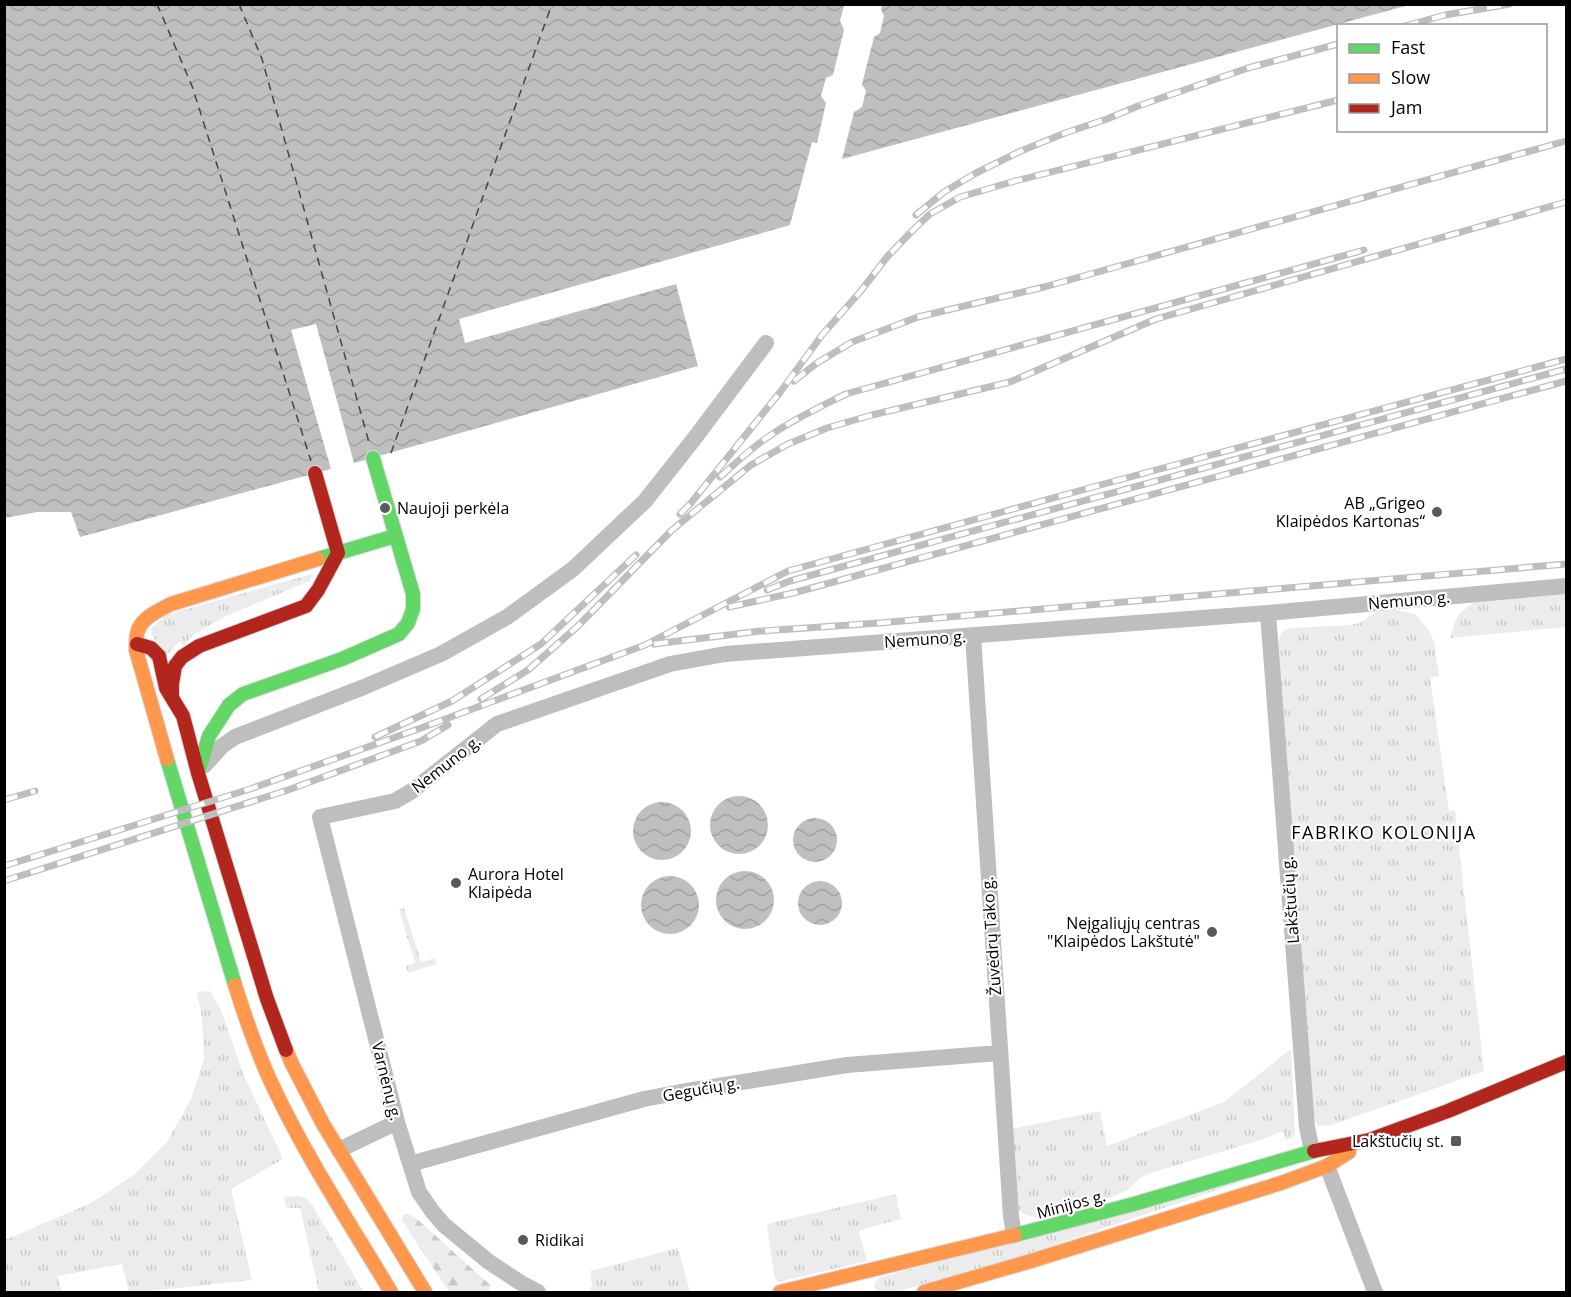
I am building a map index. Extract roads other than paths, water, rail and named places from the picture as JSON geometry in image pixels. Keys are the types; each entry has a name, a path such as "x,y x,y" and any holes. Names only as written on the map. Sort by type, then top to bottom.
{"main road":[{"path":"198,773 209,736 230,705 243,694 342,659 399,634 408,623 412,609 412,594 374,458"},
{"path":"172,699 172,684 176,666 182,657 199,646 306,606 322,584 338,553 315,473"},
{"path":"396,536 171,604 143,622 137,634 136,650 223,947 256,1046 296,1132 327,1157 425,1293"},
{"path":"137,644 151,648 159,656 166,688 183,716 198,773 281,1038 327,1157 391,1293"},
{"name":"Minijos g.","path":"780,1293 854,1279 1134,1204 1312,1151 1369,1140 1448,1111 1566,1062"},
{"name":"Minijos g.","path":"924,1293 1281,1183 1327,1166 1369,1140"}],"street":[{"path":"198,773 222,746 235,737 364,687 441,654 507,617 573,569 645,501 766,343"},
{"name":"Nemuno g.","path":"320,817 395,801 412,791 497,724 670,664 724,654 1269,613 1566,586"},
{"name":"Lakštučių g.","path":"1269,613 1307,1126 1312,1151"},
{"name":"Žuvėdrų Tako g.","path":"973,635 999,1053 1014,1235"},
{"name":"Varnėnų g.","path":"320,817 397,1122 419,1192 444,1226 489,1262 538,1293"},
{"name":"Gegučių g.","path":"410,1164 644,1099 681,1092 847,1065 999,1053"},
{"path":"327,1157 397,1122"},
{"path":"1327,1166 1375,1293"}],"water":[{"path":"882,4 1409,5 842,159 854,112 862,107 866,91 862,84 874,37 880,33 884,16 881,9"},
{"path":"5,5 846,5 840,21 844,30 833,75 826,78 821,96 826,103 817,143 812,142 790,225 459,319 465,343 676,284 698,366 354,463 316,324 291,330 331,469 80,537 71,512 37,512 5,518"},
{"path":"739,796 755,801 763,809 768,825 763,841 755,849 739,854 723,849 715,841 710,825 715,809 723,801"},
{"path":"662,802 678,807 686,815 691,831 686,847 678,855 662,860 646,855 638,847 633,831 638,815 646,807"},
{"path":"815,818 831,824 837,840 831,856 815,862 799,856 793,840 799,824"},
{"path":"745,871 761,876 769,884 774,900 769,916 761,924 745,929 729,924 721,916 716,900 721,884 729,876"},
{"path":"670,876 686,881 694,889 699,905 694,921 686,929 670,934 654,929 646,921 641,905 646,889 654,881"},
{"path":"820,881 836,887 842,903 836,919 820,925 804,919 798,903 804,887"}],"railway":[{"path":"1412,24 1445,15 1510,4"},
{"path":"916,215 944,192 976,173 1065,133 1248,68 1337,44"},
{"path":"680,514 781,391 822,335 887,257 930,214 960,197 1015,181 1337,100"},
{"path":"794,381 817,363 852,342 918,317 1044,287 1566,141"},
{"path":"481,699 528,670 578,626 672,530 751,465 788,444 827,428 872,415 1010,382 1156,319 1566,202"},
{"path":"720,477 780,429 846,394 1364,250"},
{"path":"4,866 250,789 645,645 788,571 1566,359"},
{"path":"767,590 790,581 1566,369"},
{"path":"729,607 793,593 1566,381"},
{"path":"375,737 452,701 541,644 636,555"},
{"path":"654,644 761,631 879,623 1566,564"},
{"path":"4,881 288,790 421,741 448,725"},
{"path":"4,800 35,791"}],"place":[{"name":"Naujoji perkėla","path":"385,508"},
{"name":"AB „Grigeo Klaipėdos Kartonas“","path":"1437,512"},
{"name":"Aurora Hotel Klaipėda","path":"456,883"},
{"name":"Neįgaliųjų centras \"Klaipėdos Lakštutė\"","path":"1212,932"},
{"name":"Lakštučių st.","path":"1456,1141"},
{"name":"Ridikai","path":"523,1240"}],"district":[{"name":"FABRIKO KOLONIJA","path":"1384,832"}]}
